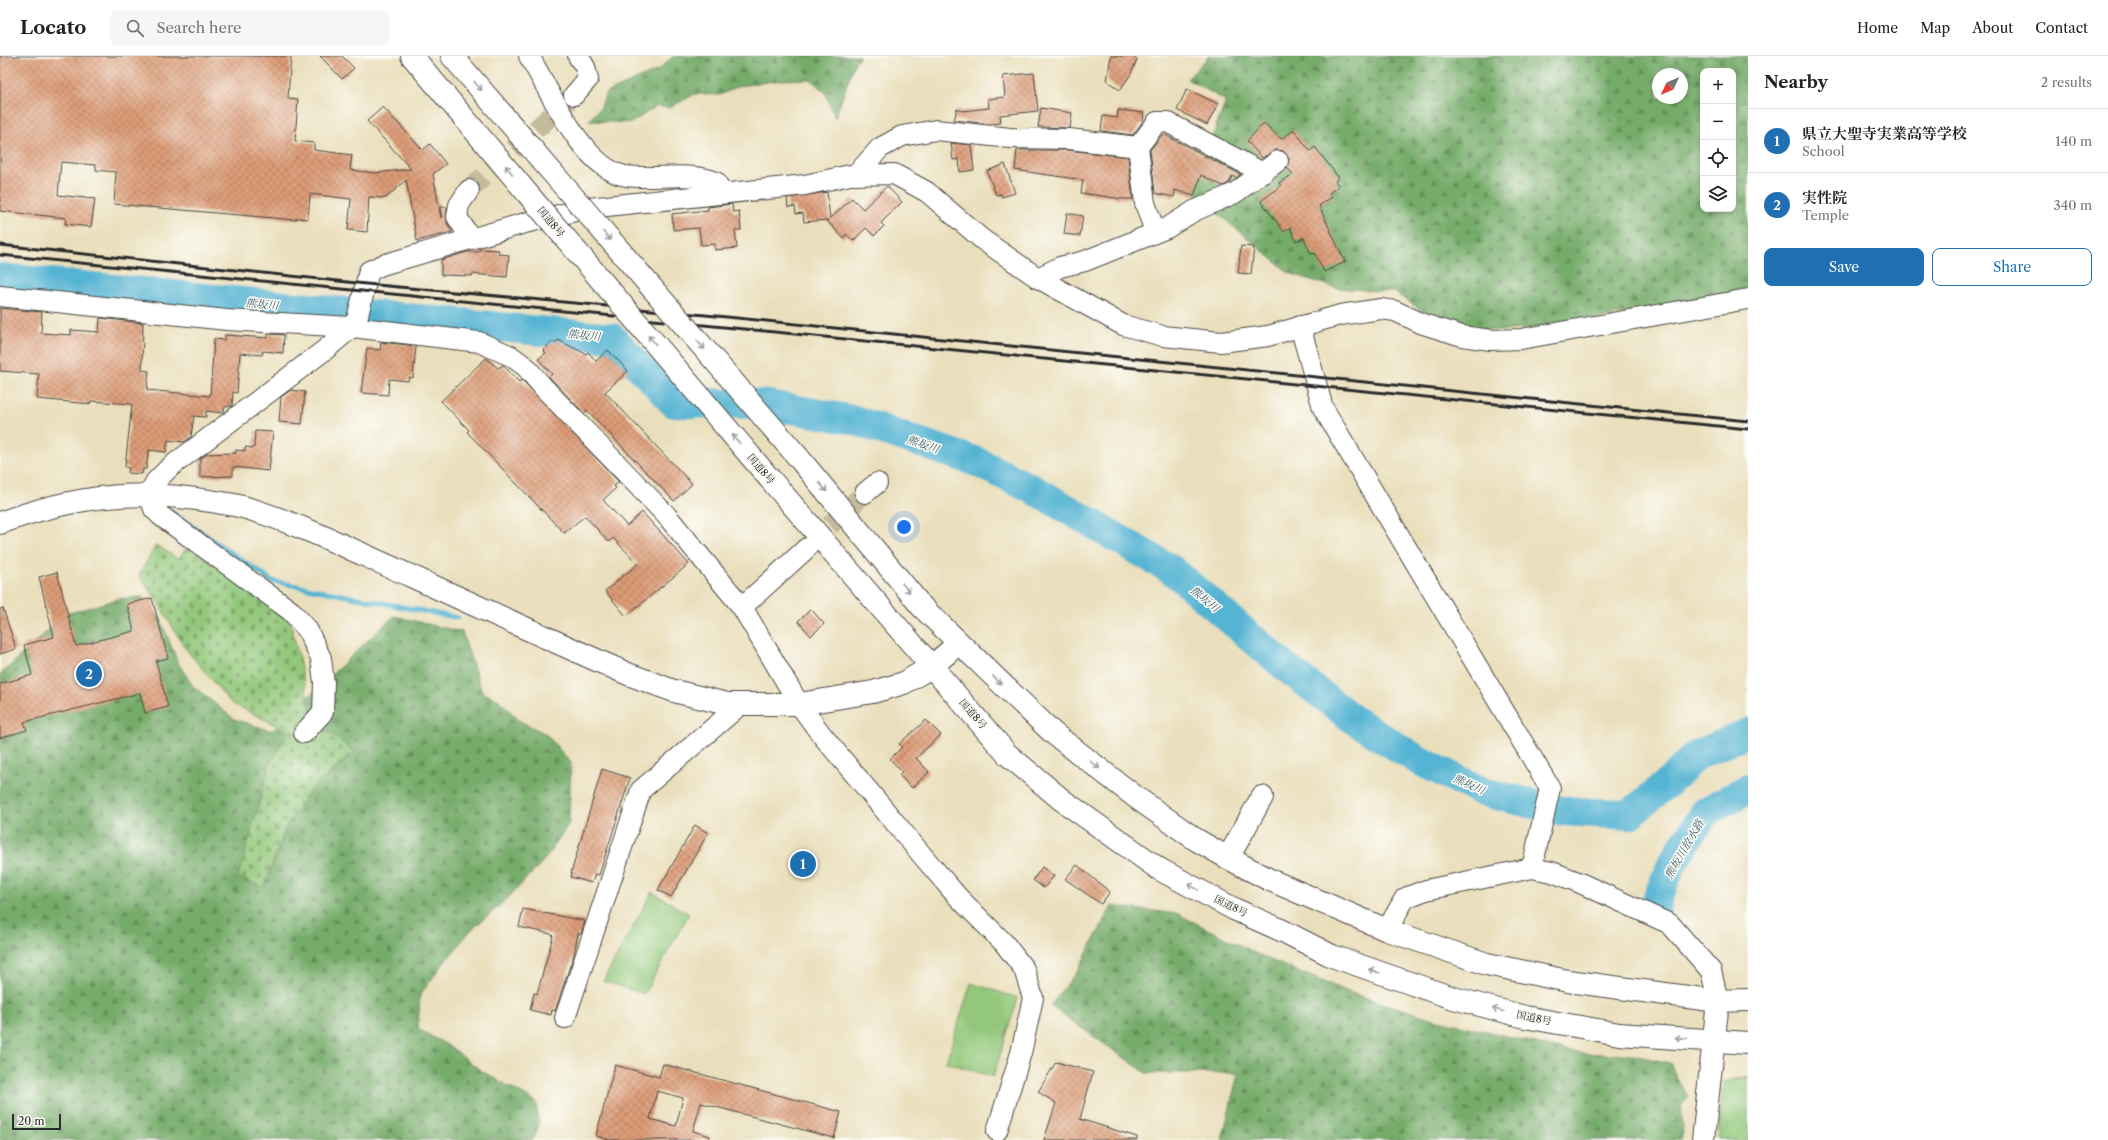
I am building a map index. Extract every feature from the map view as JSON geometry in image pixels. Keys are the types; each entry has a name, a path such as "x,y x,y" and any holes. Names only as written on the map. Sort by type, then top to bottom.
{"main road":[{"name":"国道8号","path":"412,56 770,479 1007,754 1062,800 1159,869 1190,886 1332,956 1450,997 1525,1017 1619,1034 1748,1043"},
{"path":"452,56 798,457 922,607 958,644 1053,733 1137,798 1195,839 1228,858 1270,880 1386,930 1495,966 1568,981 1718,1001 1748,1000"},
{"path":"0,523 24,514 76,501 119,495 149,494 189,497 243,507 302,528 628,674 674,692 727,704 799,704 881,690 904,683 931,666 958,644"},
{"path":"1228,858 1262,797"},
{"path":"1703,1140 1716,1040 1718,1001"}],"street":[{"path":"530,56 573,131 588,153 606,169 626,176 703,177 716,182 722,193"},
{"path":"574,95 588,79 578,56"},
{"path":"1038,278 1060,267 1085,261 1168,228 1194,211 1235,193 1270,167 1167,122 1157,122 1138,147 1145,203 1155,232"},
{"path":"856,175 880,148 902,136 936,130 1010,138 1069,139 1138,147"},
{"path":"304,733 323,712 324,683 321,658 307,629 291,611 161,516 154,509 149,494 156,481 169,468 326,349 356,317 369,271 382,265 471,239 588,208 805,185 856,175 894,174 927,192 983,240 1038,278 1123,325 1163,336 1221,342 1268,336 1345,314 1381,309 1395,311 1423,324 1462,336 1491,340 1521,339 1748,299"},
{"path":"469,190 459,205 457,217 471,239"},
{"path":"0,296 227,320 356,317 479,342 511,356 526,367 543,387 667,516 742,607 799,704 927,861 957,896 1004,943 1024,969 1033,998 1021,1053 997,1131"},
{"path":"1300,326 1323,408 1550,788 1532,868"},
{"path":"742,607 807,548"},
{"path":"565,1018 641,790 740,705"},
{"path":"1386,930 1405,898 1426,890 1532,868 1552,872 1578,882 1670,924 1710,971 1718,1001"}],"green space":[{"path":"860,56 855,62 835,118 825,92 810,79 782,80 739,86 720,95 695,94 669,108 657,106 631,123 589,121 601,107 606,93 660,69 672,57"},
{"path":"1209,56 1748,56 1748,294 1547,327 1499,331 1462,327 1432,320 1394,292 1336,288 1289,273 1197,196 1195,188 1199,171 1226,101 1187,79"},
{"path":"156,545 178,559 188,546 290,620 313,720 355,752 312,788 286,827 264,887 238,878 269,767 288,731 231,703 185,648 156,599 139,575"},
{"path":"142,597 160,618 178,663 193,686 234,719 272,731 394,616 462,632 482,692 499,700 520,721 546,734 571,763 569,823 548,856 506,900 471,930 420,995 418,1029 451,1047 480,1070 536,1102 539,1125 533,1140 0,1140 0,675 66,614 118,599"},
{"path":"652,892 689,914 644,994 603,981"},
{"path":"1112,906 1178,914 1263,957 1354,994 1434,1019 1578,1053 1633,1055 1670,1063 1678,1081 1689,1097 1681,1106 1683,1127 1680,1140 1222,1140 1238,1073 1146,1073 1050,1006 1078,970"},
{"path":"971,983 1018,998 993,1077 946,1062"},
{"path":"1748,1077 1748,1140 1718,1140 1724,1081"}],"building":[{"path":"0,56 291,56 288,98 298,99 295,141 314,143 314,150 352,155 350,170 375,173 411,169 367,121 383,107 423,150 430,144 446,164 433,174 441,218 441,207 447,207 447,223 452,232 417,241 406,180 386,198 369,197 367,232 348,230 351,199 310,194 308,219 296,218 296,220 114,204 116,172 96,170 96,165 61,162 58,195 95,199 91,227 65,224 66,218 0,211"},
{"path":"320,56 342,56 354,68 342,79"},
{"path":"1111,56 1130,56 1137,59 1131,74 1120,90 1107,81"},
{"path":"1034,73 1038,111 1000,115 1001,123 990,124 954,120 957,109 962,111 989,108 988,99 1005,97 1003,76"},
{"path":"1187,89 1218,104 1207,125 1177,110"},
{"path":"1041,108 1072,113 1070,128 1038,127"},
{"path":"1118,110 1144,113 1143,121 1133,135 1101,131 1103,116 1117,118"},
{"path":"1264,123 1281,139 1294,130 1310,151 1315,147 1339,178 1335,181 1339,186 1329,193 1332,197 1319,206 1345,262 1324,272 1315,253 1311,254 1304,238 1296,241 1290,227 1284,232 1261,201 1281,186 1279,183 1293,174 1287,168 1289,159 1283,151 1276,150 1262,158 1247,141"},
{"path":"1163,134 1240,175 1236,178 1232,176 1229,183 1223,186 1201,175 1194,196 1175,190 1174,197 1155,193 1150,150"},
{"path":"951,143 971,145 974,170 960,172 959,159 953,160"},
{"path":"1017,150 1067,150 1128,157 1133,199 1081,193 1083,180 1015,170"},
{"path":"1005,164 1015,193 1002,197 1001,194 996,195 987,171"},
{"path":"887,186 902,202 881,223 884,226 874,236 866,228 853,241 846,234 843,238 827,221 828,220 804,222 803,213 796,214 795,206 788,207 787,198 827,192 830,219 852,198 863,209"},
{"path":"732,204 733,212 739,211 741,230 735,230 737,248 715,250 715,244 701,245 699,228 673,230 672,214 708,210 708,207"},
{"path":"1067,213 1083,216 1080,236 1064,234"},
{"path":"1241,246 1254,247 1251,274 1238,273"},
{"path":"479,249 499,250 498,254 509,255 507,277 472,274 472,276 441,275 441,260 467,252 479,252"},
{"path":"0,308 42,312 41,333 71,335 71,330 99,332 100,318 143,323 142,370 149,371 147,390 210,396 214,339 225,340 225,335 268,338 268,334 284,335 283,353 263,351 262,355 240,353 237,393 233,392 232,406 225,407 223,413 206,411 206,417 194,416 191,437 184,442 168,440 166,452 149,450 146,469 143,469 142,474 128,473 129,468 125,467 132,404 91,401 90,404 37,399 39,374 0,371"},
{"path":"558,340 586,354 588,352 596,361 608,350 628,371 605,392 692,484 674,501 587,410 584,413 549,377 552,374 538,359 546,353 543,350 553,341 555,343"},
{"path":"381,342 416,346 413,378 409,377 408,381 389,379 388,395 361,393 367,348 380,350"},
{"path":"486,358 498,368 503,365 519,382 522,380 619,482 614,486 616,488 603,500 627,526 642,512 689,564 626,616 605,591 638,564 613,538 609,542 585,516 564,533 467,432 469,430 441,401"},
{"path":"291,390 305,392 302,424 279,422 281,397"},
{"path":"255,431 273,432 269,471 233,467 233,476 200,477 200,459 207,454 236,453 236,450 245,451 245,447 254,448"},
{"path":"57,572 76,646 134,631 127,604 152,598 168,658 156,661 168,707 145,713 140,693 24,722 27,730 0,738 0,684 32,675 24,645 54,637 39,577"},
{"path":"3,608 16,649 0,654 0,609"},
{"path":"811,609 824,624 811,636 798,621"},
{"path":"926,720 941,735 916,758 929,772 912,788 899,775 902,772 890,759 902,747 899,744"},
{"path":"602,769 630,778 599,875 595,874 592,883 571,877 571,873"},
{"path":"695,825 708,833 671,897 658,890"},
{"path":"1077,865 1110,892 1101,904 1065,879"},
{"path":"1042,867 1054,876 1044,888 1033,880"},
{"path":"523,909 585,921 581,934 578,934 574,954 555,1011 552,1010 551,1015 530,1010 534,993 537,994 553,936 551,934 519,927"},
{"path":"1056,1062 1093,1072 1080,1119 1137,1137 1137,1140 1044,1140 1056,1103 1038,1092"},
{"path":"663,1064 841,1112 834,1138 701,1103 693,1131 710,1136 709,1140 609,1140 596,1136 615,1065 659,1077","holes":["657,1091 683,1098 676,1126 650,1119"]}],"waterway":[{"name":"熊坂川","path":"0,278 612,338 674,403 763,404 854,420 977,462 1038,492 1172,570 1288,669 1354,720 1418,760 1483,792 1563,811 1629,815 1671,780 1695,756 1748,733"},
{"path":"170,511 272,581 458,618"},
{"name":"熊坂川放水路","path":"1656,910 1658,897 1672,864 1706,811 1748,789"}],"tunnel":[{"path":"469,190 574,95"},
{"path":"808,546 865,493"}],"railway":[{"path":"0,245 366,284 727,317 1748,421"},
{"path":"0,255 1748,429"}],"place":[{"name":"実性院","path":"89,674"},
{"name":"県立大聖寺実業高等学校","path":"803,864"}]}
